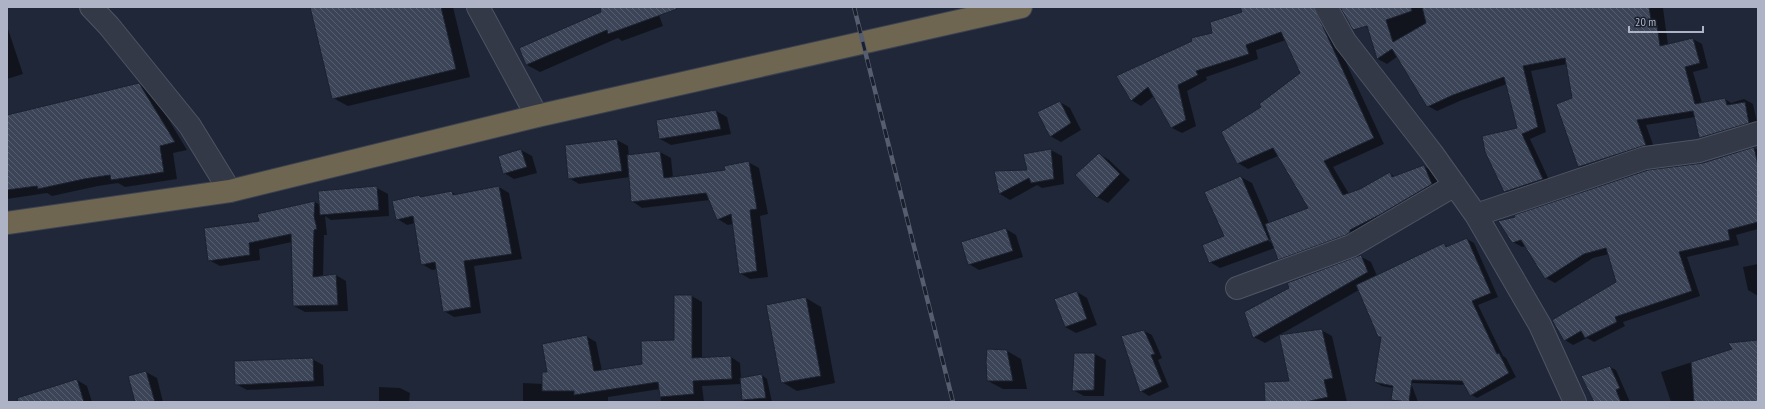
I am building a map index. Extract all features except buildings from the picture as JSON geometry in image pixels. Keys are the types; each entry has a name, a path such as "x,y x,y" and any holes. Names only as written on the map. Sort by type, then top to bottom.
{"highway":[{"path":"7,222 230,191 537,116 1021,7"}],"street":[{"path":"91,7 109,26 190,126 230,191"},
{"path":"478,7 537,116"},
{"path":"1326,7 1345,41 1455,185 1476,215 1540,325 1575,402"},
{"path":"1476,215 1645,158 1699,151 1758,133"},
{"path":"1237,288 1351,246 1455,185"}],"railway":[{"path":"854,7 953,402"}]}
